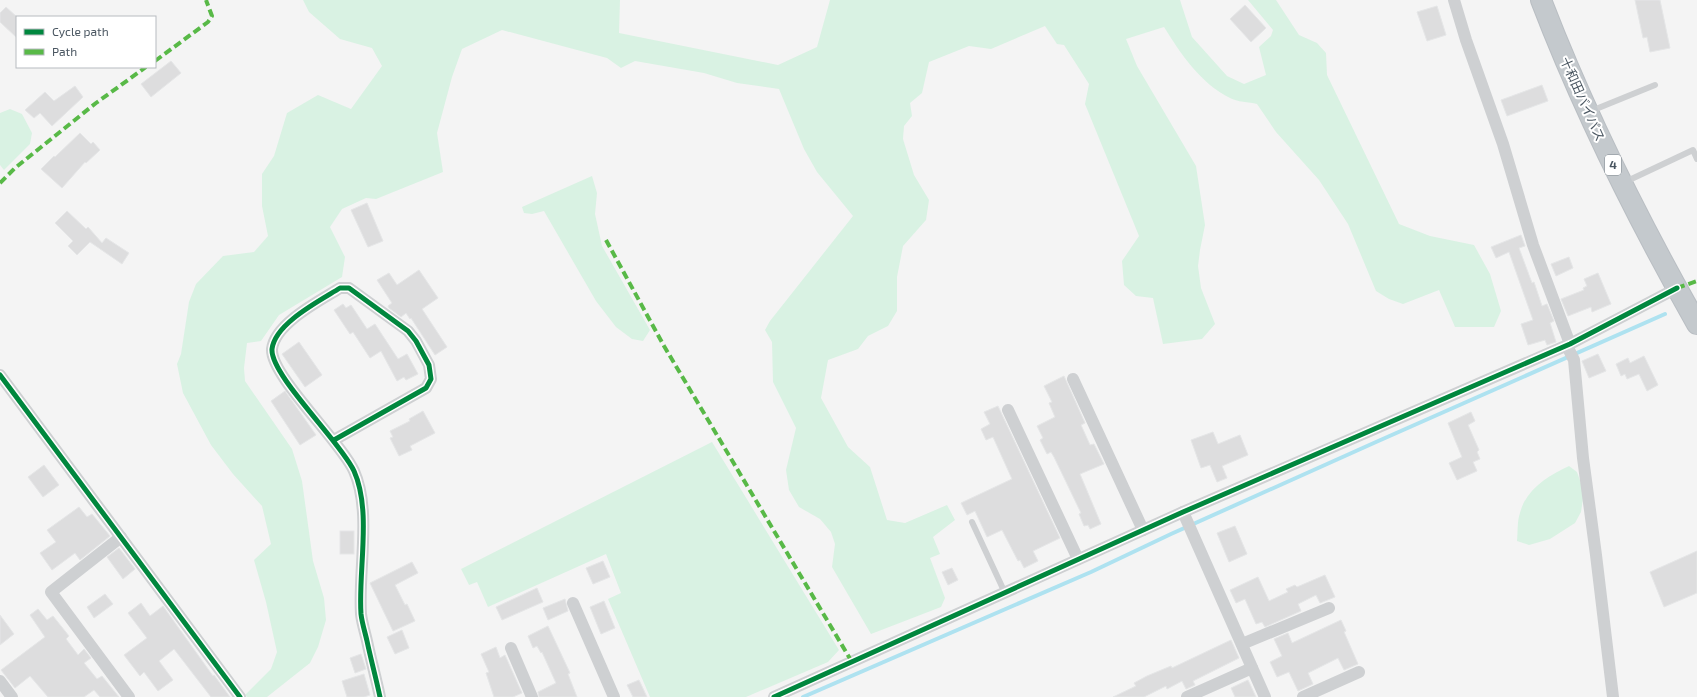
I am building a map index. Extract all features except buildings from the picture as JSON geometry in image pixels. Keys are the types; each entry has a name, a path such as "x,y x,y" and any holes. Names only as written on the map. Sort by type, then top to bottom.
{"highway":[{"name":"十和田バイパス","path":"1541,0 1587,112 1622,183 1697,324"}],"street":[{"path":"1454,0 1466,40 1503,144 1533,245 1570,351 1613,697"},
{"path":"334,440 426,388 432,379 429,365 416,341 408,331 349,288 340,288 292,318 278,335 272,348 273,359 291,386 334,440 353,469 361,490 363,538 361,615 380,697"},
{"path":"774,697 1143,530 1187,521 1570,351 1677,288"},
{"path":"0,375 240,697"},
{"path":"1073,379 1143,530"},
{"path":"1008,410 1078,559"},
{"path":"1187,521 1265,697"},
{"path":"121,537 51,592 129,697"},
{"path":"573,603 614,697"},
{"path":"1242,644 1330,608"},
{"path":"511,648 532,697"},
{"path":"1187,697 1252,668"},
{"path":"1303,697 1359,672"},
{"path":"0,681 12,697"}],"lane":[{"path":"1587,112 1655,85"},
{"path":"1622,183 1693,150 1697,159"},
{"path":"972,522 1005,593"}],"green space":[{"path":"303,0 620,0 619,33 778,65 817,47 830,0 1180,0 1192,37 1227,76 1244,84 1266,75 1259,47 1271,36 1273,30 1248,0 1276,0 1299,35 1317,43 1326,53 1327,75 1399,224 1430,236 1474,245 1490,274 1501,311 1494,327 1455,327 1439,290 1403,304 1389,299 1376,291 1348,224 1319,180 1276,132 1257,104 1233,99 1219,92 1209,84 1184,57 1164,27 1126,39 1137,66 1196,166 1205,225 1198,266 1201,288 1215,324 1202,339 1163,344 1153,298 1136,296 1124,285 1122,261 1139,236 1085,104 1089,84 1064,45 1057,44 1045,26 991,49 969,46 929,62 922,93 910,103 912,116 904,126 903,139 914,175 929,200 926,220 903,246 897,277 897,311 888,326 868,336 858,349 828,360 821,398 848,447 870,467 887,520 905,523 947,505 955,520 933,537 940,554 930,558 945,598 941,607 871,634 832,567 835,544 831,532 820,519 799,507 789,490 786,470 796,428 773,382 772,342 765,330 770,321 853,216 817,172 804,149 779,89 737,83 704,73 635,61 621,68 607,58 502,30 462,49 452,77 437,133 443,172 376,199 366,198 342,209 330,227 345,257 342,277 279,315 261,341 247,343 244,368 245,381 292,449 302,481 313,561 324,598 326,620 318,647 310,663 267,697 247,697 245,695 271,669 277,652 266,602 254,560 271,544 262,506 233,474 211,445 183,393 177,364 181,354 189,302 196,284 223,256 254,252 268,236 262,206 262,174 274,156 287,113 318,95 351,109 382,66 372,48 340,39 309,12"},
{"path":"10,109 22,114 32,133 30,144 4,170 0,165 0,113"},
{"path":"592,176 597,193 595,214 602,246 650,330 643,341 632,339 616,327 596,301 544,211 532,214 524,213 522,207"},
{"path":"712,442 839,650 828,662 746,697 650,697 608,599 621,593 606,554 488,607 477,582 469,585 461,569"},
{"path":"1569,466 1577,472 1584,492 1581,512 1575,523 1550,539 1529,545 1517,541 1519,516 1527,497 1539,484 1553,474"}],"waterway":[{"path":"803,697 1091,572 1171,534 1665,314"}],"marked path":[{"path":"156,60 208,22 212,16 206,0"},
{"path":"0,183 15,168 96,103 145,68"},
{"path":"606,240 664,346 852,662"},
{"path":"1677,288 1697,281"}],"cycle path":[{"path":"334,440 426,388 431,379 429,365 416,341 408,331 349,288 340,288 300,313 281,330 275,339 272,349 274,361 282,375 347,458 354,471 359,487 363,522 361,614 380,697"},
{"path":"774,697 1183,512 1570,344 1677,288"},
{"path":"0,375 240,697"}]}
